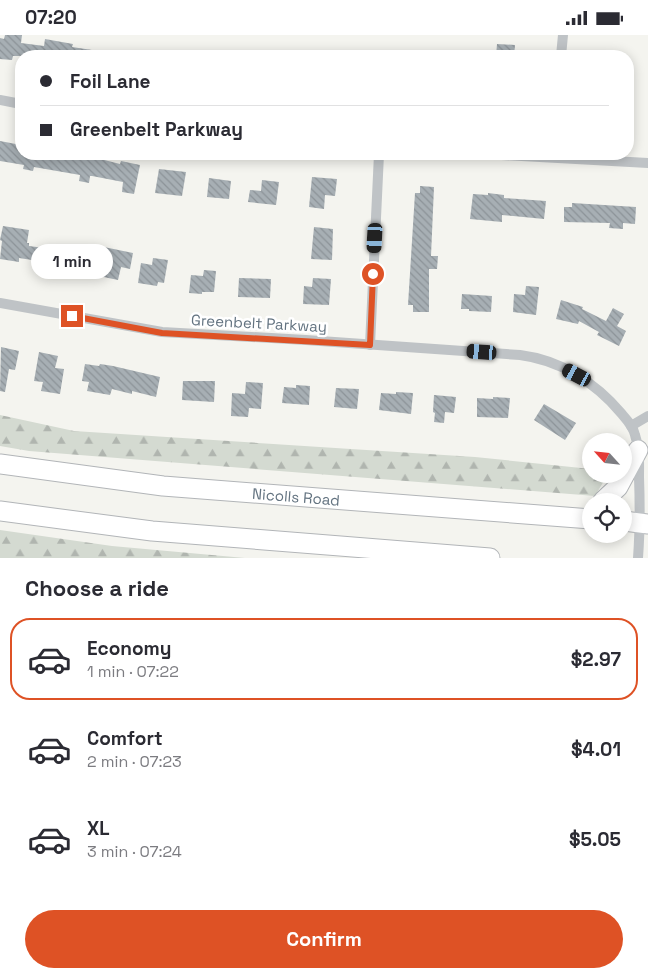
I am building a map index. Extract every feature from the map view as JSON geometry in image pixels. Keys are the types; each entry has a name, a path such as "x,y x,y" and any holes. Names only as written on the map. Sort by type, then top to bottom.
{"highway":[{"path":"611,493 643,458"},
{"name":"Nicolls Road","path":"0,464 163,486 582,518"},
{"path":"499,511 582,507"},
{"path":"0,511 152,531 490,558"}],"street":[{"path":"562,50 563,35"},
{"path":"0,100 15,103"},
{"path":"370,345 379,160"},
{"path":"609,160 648,163"},
{"name":"Greenbelt Parkway","path":"0,303 162,333 534,357 564,368 590,383 610,400 635,433 643,458 637,523 638,558"},
{"path":"631,426 648,415"}],"green space":[{"path":"0,415 74,431 475,457 582,468 582,483 603,483 597,493 582,493 582,495 29,451 0,446"},
{"path":"0,530 112,546 245,558 0,558"}],"building":[{"path":"5,35 22,35 21,43 44,46 45,39 73,44 72,47 92,50 15,50 15,56 13,56 12,60 0,59 0,38 4,39"},
{"path":"497,44 515,45 515,50 496,50"},
{"path":"0,141 15,144 15,160 104,160 120,164 121,161 140,165 134,194 122,192 123,182 90,176 89,183 79,181 80,175 34,167 33,171 23,169 24,165 0,161"},
{"path":"159,169 186,172 182,196 155,193"},
{"path":"312,177 337,179 335,196 325,195 324,209 309,207"},
{"path":"209,178 231,181 229,199 207,197"},
{"path":"262,180 279,182 276,205 248,202 250,190 261,191"},
{"path":"420,186 434,187 431,256 438,256 437,269 429,269 429,312 413,312 413,305 408,305 415,193 420,193"},
{"path":"488,193 504,195 504,198 546,201 544,219 502,215 502,222 470,219 473,194 488,195"},
{"path":"572,203 636,207 635,224 623,223 623,229 609,228 610,223 564,222 564,207 572,207"},
{"path":"3,226 29,230 27,243 29,243 29,246 97,255 99,246 133,253 130,269 121,267 118,280 99,276 100,272 75,266 74,272 44,268 45,262 19,258 19,262 0,259 2,241 0,240"},
{"path":"314,227 333,229 332,260 311,259"},
{"path":"153,258 168,260 164,283 158,282 157,286 138,283 141,263 152,265"},
{"path":"204,270 216,271 214,292 202,292 202,294 189,293 191,275 203,276"},
{"path":"239,278 271,279 270,298 238,297"},
{"path":"313,278 331,279 329,305 303,304 304,286 312,287"},
{"path":"526,286 539,287 536,315 513,312 514,294 525,295"},
{"path":"462,294 492,296 491,312 461,309"},
{"path":"561,300 583,307 582,309 606,321 613,308 624,314 617,326 626,331 619,346 597,335 599,332 579,321 578,324 556,319"},
{"path":"1,347 19,351 15,370 9,369 5,392 0,391"},
{"path":"39,352 58,356 55,368 64,369 60,394 41,391 43,382 34,381"},
{"path":"85,364 113,366 160,377 156,397 132,391 132,394 112,389 110,395 87,391 89,382 82,381"},
{"path":"183,381 215,381 214,402 182,400"},
{"path":"246,382 263,383 261,409 249,408 248,417 231,416 232,393 245,394"},
{"path":"296,385 310,386 309,405 282,403 284,387 296,388"},
{"path":"336,388 359,389 357,409 334,407"},
{"path":"396,392 413,393 411,414 379,410 381,393 396,394"},
{"path":"434,395 456,397 454,413 445,412 444,423 434,422"},
{"path":"493,397 510,398 508,418 477,417 477,398 493,399"},
{"path":"544,404 576,423 565,440 534,420"}],"route":[{"path":"72,316 162,333 370,345 373,274"}]}
